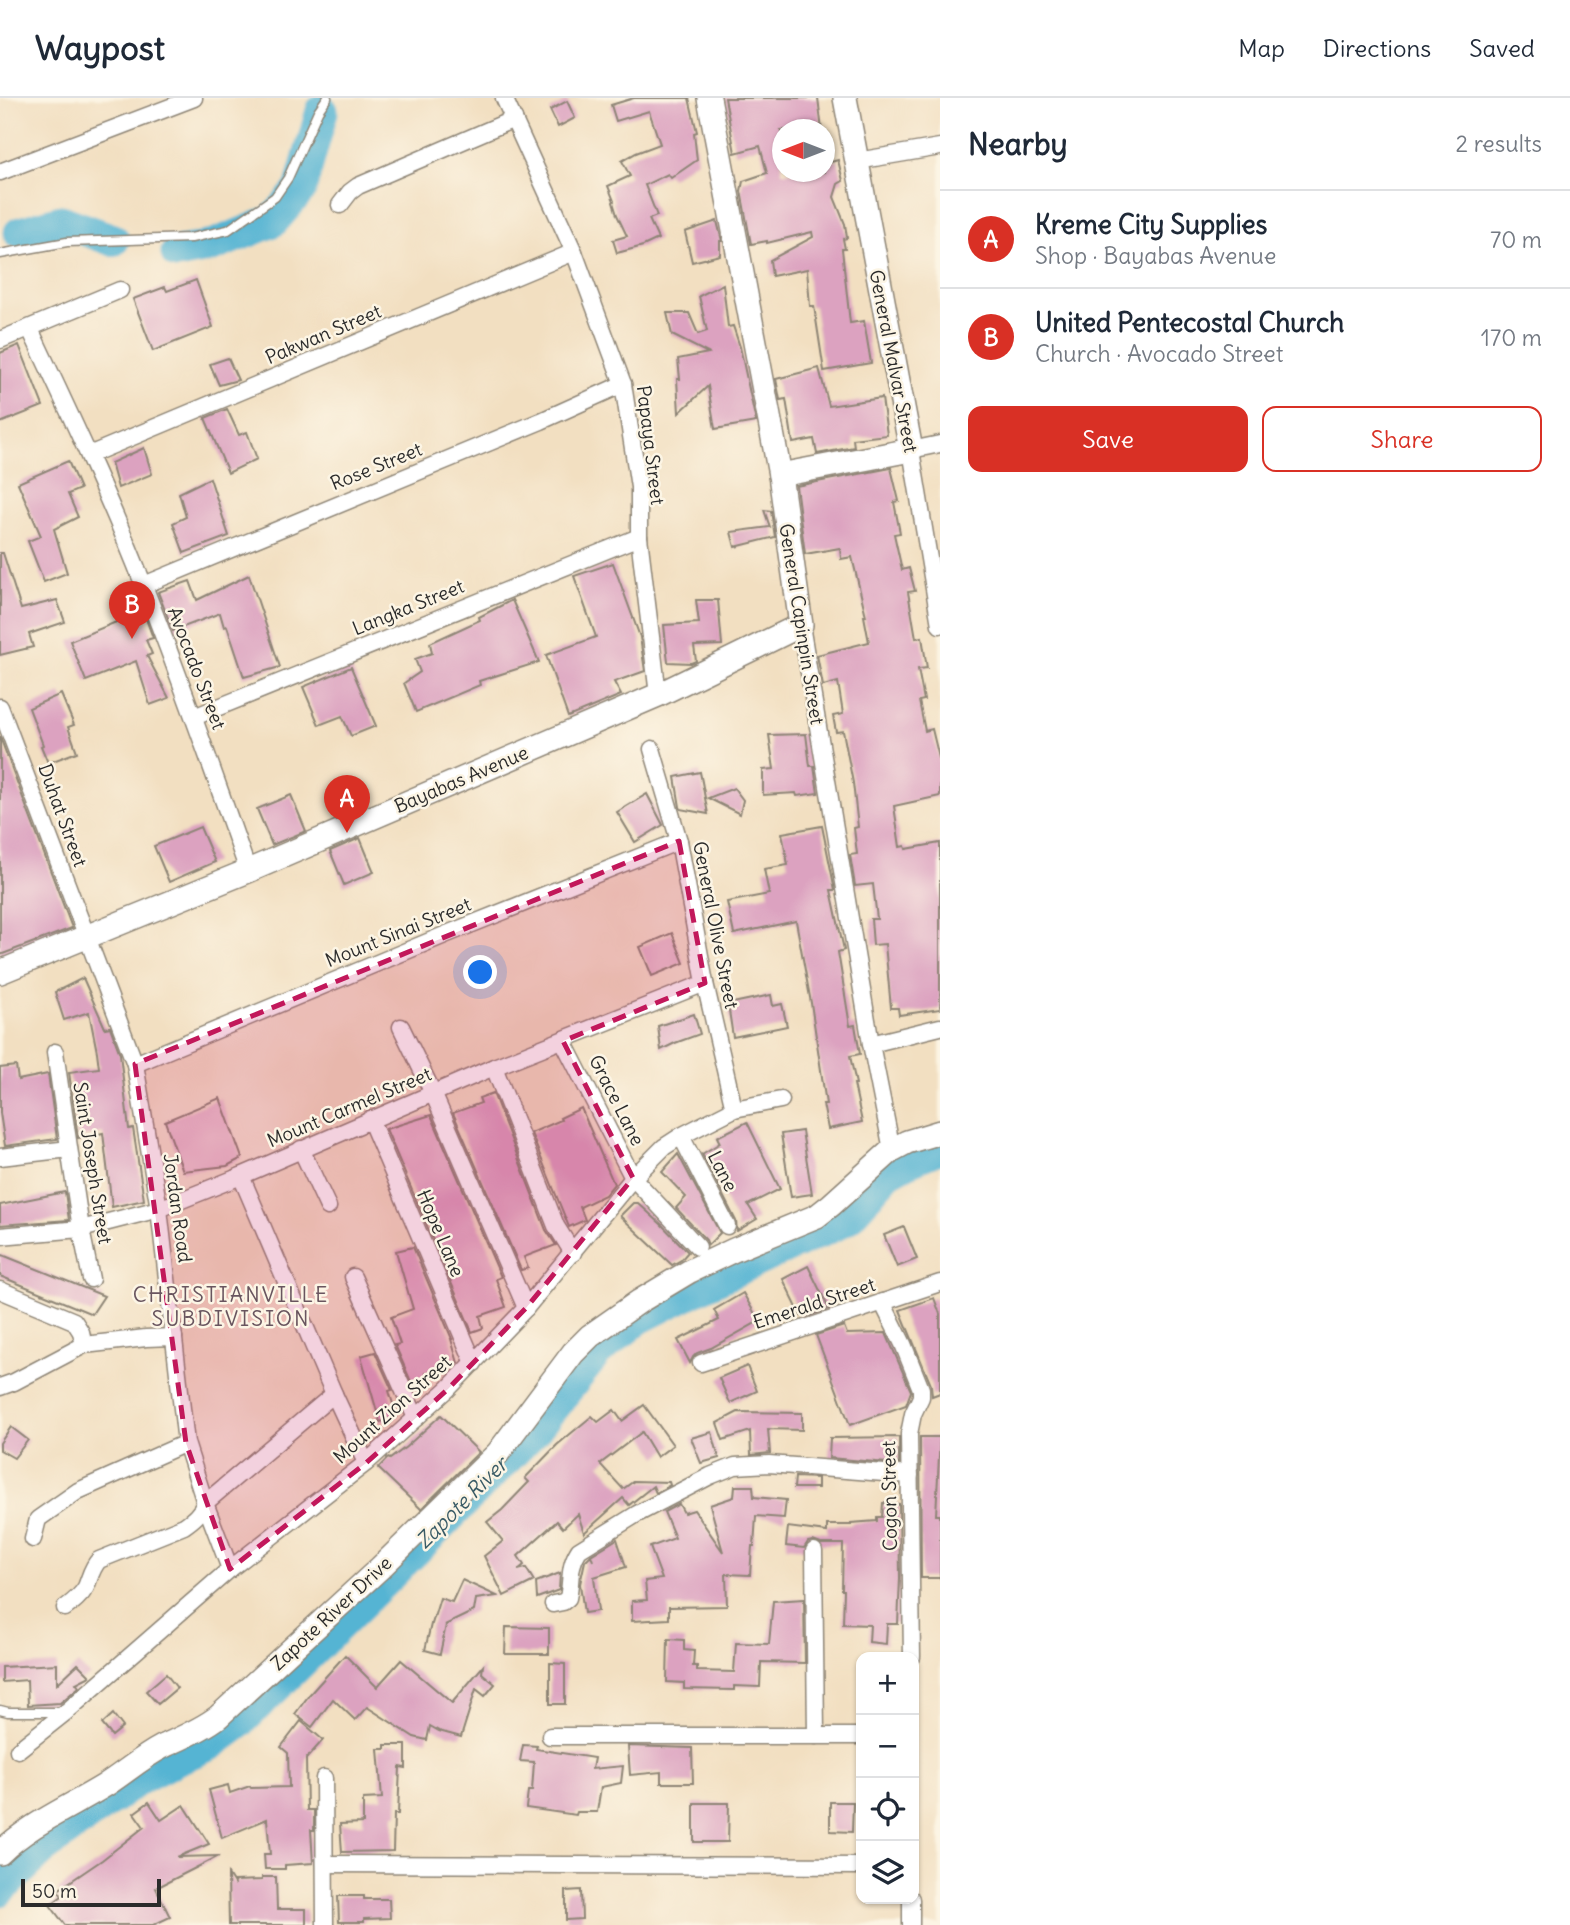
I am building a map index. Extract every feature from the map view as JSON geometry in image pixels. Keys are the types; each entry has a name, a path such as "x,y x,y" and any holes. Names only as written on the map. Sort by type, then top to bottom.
{"street":[{"path":"0,172 194,98"},
{"name":"Papaya Street","path":"504,98 574,252 624,384 639,486 639,537 658,695"},
{"name":"General Capinpin Street","path":"709,98 780,475 801,625 871,1044 892,1150"},
{"name":"General Malvar Street","path":"845,98 911,450 940,625"},
{"path":"340,205 358,186 514,120"},
{"path":"857,161 940,147"},
{"name":"Pakwan Street","path":"89,455 574,252"},
{"path":"0,340 120,290"},
{"name":"Avocado Street","path":"30,329 89,455 144,584 248,871"},
{"name":"Rose Street","path":"144,584 624,384"},
{"path":"780,475 940,444"},
{"name":"Langka Street","path":"194,717 639,537"},
{"name":"Bayabas Avenue","path":"0,972 248,871 658,695 801,625"},
{"name":"Duhat Street","path":"0,707 86,937"},
{"name":"General Olive Street","path":"652,749 679,841 705,983 734,1110"},
{"name":"Mount Sinai Street","path":"135,1064 679,841"},
{"name":"Jordan Road","path":"86,937 135,1064 159,1209 186,1443 230,1569"},
{"name":"Mount Carmel Street","path":"0,1236 81,1228 159,1209 494,1067 705,983"},
{"path":"401,1027 433,1093 526,1308"},
{"path":"871,1044 940,1027"},
{"name":"Grace Lane","path":"563,1041 633,1178 698,1247"},
{"name":"Saint Joseph Street","path":"55,1052 91,1279"},
{"path":"494,1067 556,1226 573,1253"},
{"name":"Mount Zion Street","path":"18,1750 66,1712 230,1569 366,1463 416,1418 474,1363 526,1308 633,1178 664,1147 734,1110 781,1100"},
{"name":"Hope Lane","path":"370,1119 474,1363"},
{"name":"Zapote River Drive","path":"0,1853 34,1826 104,1786 159,1748 219,1717 380,1568 498,1453 573,1353 590,1336 639,1301 690,1271 817,1216 892,1150 907,1142 940,1132"},
{"name":"Lane","path":"681,1136 727,1226"},
{"path":"0,1157 69,1149"},
{"path":"302,1149 328,1207"},
{"path":"241,1176 366,1463"},
{"path":"353,1277 416,1418"},
{"name":"Emerald Street","path":"701,1363 940,1283"},
{"path":"0,1290 74,1321 81,1332 84,1345"},
{"name":"Cogon Street","path":"882,1303 903,1344 921,1389 921,1398 910,1423 912,1652"},
{"path":"0,1387 84,1345 174,1337"},
{"path":"65,1608 85,1588 99,1560 194,1520 205,1503 334,1394"},
{"path":"33,1539 38,1519 78,1491 186,1443"},
{"path":"553,1604 568,1598 570,1570 579,1550 637,1514 723,1470 735,1466 769,1464 910,1475"},
{"path":"814,1551 816,1736"},
{"path":"550,1736 856,1736"},
{"path":"324,1778 325,1925"},
{"path":"325,1864 856,1867"},
{"path":"911,1904 911,1925"}],"lane":[{"path":"0,254 67,242 191,238 228,230 275,197 288,178 317,111 327,98"},
{"path":"0,1710 66,1712"}],"highlighted area":[{"path":"679,841 705,983 563,1041 633,1178 526,1308 448,1389 366,1463 230,1569 186,1443 135,1064"}],"building":[{"path":"634,98 689,98 697,132 694,133 697,160 671,178 668,174 645,185 657,216 649,219 658,239 617,253 613,240 627,236 608,186 630,176 622,161 660,144 649,111 616,121 611,105"},
{"path":"725,98 818,98 821,119 772,119 772,182 835,182 835,161 838,160 843,181 838,184 834,197 845,224 847,238 843,239 845,249 842,249 850,323 864,321 871,363 824,371 814,306 810,306 807,269 772,276 770,260 813,237 812,232 767,243 751,244 741,191 743,181 767,173 760,146 735,153"},
{"path":"567,101 575,118 558,127 550,110"},
{"path":"717,221 722,241 720,255 692,262 685,232"},
{"path":"196,280 213,327 153,351 133,299 165,287 167,291"},
{"path":"723,284 728,327 733,326 740,347 756,422 715,429 708,386 679,413 678,359 708,353 672,335 667,313 689,313 698,334 707,331 699,296"},
{"path":"19,345 43,406 0,423 0,353"},
{"path":"228,358 238,380 219,385 210,364"},
{"path":"819,368 829,406 882,398 887,435 853,439 854,447 817,454 814,439 793,443 786,399 780,400 776,379"},
{"path":"227,409 239,435 247,432 257,459 228,473 205,418"},
{"path":"144,448 152,474 118,488 111,463"},
{"path":"68,461 80,489 68,494 78,517 54,529 67,573 44,582 28,541 41,536 18,483"},
{"path":"891,468 899,501 894,502 900,533 894,534 902,570 909,568 915,591 908,592 916,638 922,637 927,668 918,669 924,700 919,701 925,731 932,729 940,762 940,796 894,806 900,847 905,846 906,849 940,843 940,1009 899,1015 898,1008 891,1008 885,944 873,945 871,919 877,919 873,884 855,886 850,855 857,854 854,828 858,827 843,731 836,732 833,716 843,714 838,682 823,686 817,655 869,642 866,616 852,557 841,559 840,548 805,554 796,486"},
{"path":"210,478 229,536 184,553 173,523 186,517 179,493"},
{"path":"764,510 771,511 775,537 735,547 731,532 770,527"},
{"path":"0,553 3,553 21,609 57,600 65,622 29,634 33,647 0,655"},
{"path":"613,563 640,637 645,671 614,682 621,695 568,717 546,655 596,637 574,576"},
{"path":"249,575 280,667 244,677 220,613 173,631 158,592 190,581 197,600"},
{"path":"512,600 539,662 479,681 480,685 416,712 404,683 420,672 415,659 432,653 430,643 480,620 479,617"},
{"path":"696,600 718,600 722,645 694,646 696,661 691,663 668,662 664,625 699,623"},
{"path":"143,611 153,638 146,640 152,654 147,656 169,698 150,705 136,661 86,681 70,641"},
{"path":"351,667 376,726 351,736 342,716 319,725 303,687"},
{"path":"61,694 74,725 68,727 77,752 48,763 29,708"},
{"path":"806,734 810,766 814,766 818,793 797,796 796,793 763,795 763,770 774,769 769,735"},
{"path":"0,737 72,928 0,955"},
{"path":"700,772 708,814 680,807 675,777"},
{"path":"734,788 743,800 740,814 708,798"},
{"path":"647,794 663,825 635,842 617,812"},
{"path":"291,795 306,831 272,845 257,809"},
{"path":"822,826 835,890 831,890 844,950 838,952 850,1026 855,1025 860,1054 850,1056 862,1122 828,1129 811,1003 796,921 734,934 727,902 769,894 764,869 788,865 782,833"},
{"path":"200,827 215,862 169,882 154,846"},
{"path":"360,838 374,872 344,885 330,851"},
{"path":"672,933 684,963 652,976 640,947"},
{"path":"83,978 105,1028 110,1027 120,1054 129,1129 133,1128 144,1200 112,1207 103,1133 78,1138 69,1072 99,1068 89,1012 64,1020 55,992"},
{"path":"771,995 773,1006 782,1004 787,1026 733,1037 728,1004"},
{"path":"694,1014 700,1034 661,1050 658,1026"},
{"path":"16,1066 18,1080 48,1074 57,1139 5,1146 0,1113 0,1068"},
{"path":"493,1093 546,1230 556,1245 524,1257 528,1268 521,1270 453,1113 481,1103 479,1098"},
{"path":"220,1098 242,1158 227,1166 183,1171 165,1121"},
{"path":"581,1108 614,1184 605,1195 580,1207 585,1220 569,1227 531,1133"},
{"path":"431,1115 501,1277 496,1279 506,1307 480,1316 483,1328 472,1332 386,1129"},
{"path":"747,1122 780,1189 748,1205 757,1219 737,1231 736,1221 702,1154 720,1143 717,1137"},
{"path":"802,1131 812,1194 791,1197 781,1134"},
{"path":"678,1154 720,1233 708,1245 676,1208 686,1197 662,1172"},
{"path":"65,1192 69,1220 0,1225 0,1205"},
{"path":"633,1203 638,1203 688,1252 681,1260 672,1265 620,1216"},
{"path":"904,1227 917,1259 897,1267 884,1235"},
{"path":"413,1247 452,1339 458,1363 426,1373 428,1379 412,1384 395,1345 400,1344 391,1317 413,1309 396,1251"},
{"path":"0,1254 104,1296 92,1314 0,1276"},
{"path":"808,1266 829,1309 801,1316 783,1279"},
{"path":"743,1293 759,1321 697,1353 690,1363 678,1340 719,1320 714,1310"},
{"path":"934,1298 940,1314 940,1393 932,1396 931,1385 900,1310"},
{"path":"844,1326 847,1334 886,1333 911,1391 906,1405 850,1425 816,1335"},
{"path":"375,1352 392,1390 389,1391 397,1417 380,1422 361,1356"},
{"path":"747,1366 757,1391 730,1403 719,1378"},
{"path":"644,1405 673,1445 657,1457 642,1432 600,1464 623,1489 634,1481 669,1482 670,1485 656,1493 653,1486 629,1505 623,1498 584,1533 578,1514 563,1528 557,1521 518,1556 524,1565 518,1570 526,1568 534,1581 504,1596 484,1556 503,1541 487,1522 529,1482 525,1478 557,1445 592,1416 598,1422 614,1410 622,1421"},
{"path":"738,1412 802,1413 802,1430 768,1429 770,1453 751,1455 750,1431 723,1440 717,1423"},
{"path":"441,1415 479,1452 421,1509 378,1468"},
{"path":"11,1427 28,1440 14,1458 0,1450 0,1443"},
{"path":"712,1432 719,1458 701,1463 691,1438"},
{"path":"899,1437 899,1464 829,1458 830,1438"},
{"path":"920,1437 940,1437 936,1515 940,1515 940,1578 921,1578"},
{"path":"795,1477 818,1478 818,1488 794,1488"},
{"path":"735,1486 753,1486 754,1497 786,1500 784,1518 756,1516 750,1575 726,1574 727,1606 669,1607 669,1619 632,1621 632,1601 647,1600 645,1581 662,1579 650,1547 675,1538 664,1512 679,1504 684,1513 694,1510 723,1552 710,1505 734,1497"},
{"path":"883,1503 899,1504 898,1624 887,1624 886,1644 869,1642 870,1625 843,1624 843,1544 821,1544 813,1541 808,1542 804,1548 786,1546 788,1527 827,1532 827,1525 877,1521 877,1517 882,1517"},
{"path":"617,1539 626,1567 594,1577 598,1611 584,1613 580,1584 585,1561"},
{"path":"560,1573 559,1590 537,1598 536,1582"},
{"path":"462,1580 497,1596 476,1599 474,1611 445,1625 440,1654 425,1650 440,1598 452,1602"},
{"path":"804,1599 805,1663 761,1662 760,1687 734,1686 734,1690 684,1689 684,1683 667,1682 668,1639 684,1640 684,1650 694,1651 693,1666 697,1666 697,1671 734,1672 736,1643 769,1644 773,1601"},
{"path":"506,1627 549,1628 549,1654 505,1654"},
{"path":"345,1655 377,1687 401,1660 452,1703 483,1666 482,1673 495,1684 485,1696 476,1689 461,1737 430,1726 427,1740 414,1737 367,1707 355,1720 333,1699 312,1727 295,1714"},
{"path":"550,1663 565,1664 565,1704 550,1704"},
{"path":"57,1664 57,1684 78,1664 90,1676 76,1683 79,1687 60,1703 28,1705 27,1680 2,1682 2,1667"},
{"path":"166,1674 177,1688 158,1704 146,1691"},
{"path":"113,1714 123,1727 112,1736 102,1724"},
{"path":"301,1721 323,1740 306,1759 307,1810 314,1810 314,1830 311,1830 313,1863 285,1865 285,1869 265,1869 264,1854 270,1854 267,1819 222,1838 209,1790 228,1785 230,1793 250,1786 289,1787 288,1753 281,1747"},
{"path":"385,1745 406,1745 406,1768 400,1767 398,1814 394,1814 393,1851 342,1852 340,1824 363,1823 363,1799 382,1798 378,1749 385,1749"},
{"path":"523,1745 594,1758 592,1769 623,1766 621,1783 601,1787 597,1812 577,1812 576,1815 526,1808 528,1791 532,1791 534,1762 520,1761"},
{"path":"628,1746 692,1748 693,1783 661,1783 661,1772 630,1775"},
{"path":"149,1802 161,1820 184,1805 209,1844 177,1857 219,1856 156,1888 170,1917 153,1925 65,1925 50,1905 62,1896 58,1890 144,1827 134,1813"},
{"path":"830,1802 853,1802 852,1832 830,1831"},
{"path":"694,1803 729,1803 728,1842 694,1842"},
{"path":"228,1874 235,1885 234,1881 276,1877 277,1909 306,1909 306,1925 229,1925"},
{"path":"581,1890 582,1919 566,1920 566,1891"},
{"path":"338,1896 389,1899 390,1918 339,1922"}],"waterway":[{"path":"177,253 212,246 273,221 300,190 322,111"},
{"path":"20,233 61,221 113,240"},
{"name":"Zapote River","path":"0,1890 45,1847 143,1776 211,1744 238,1724 532,1433 597,1352 639,1318 712,1281 833,1226 848,1217 888,1172 940,1147"}],"place":[{"name":"United Pentecostal Church","path":"132,639"},
{"name":"Kreme City Supplies","path":"347,833"}],"district":[{"name":"CHRISTIANVILLE SUBDIVISION","path":"231,1307"}]}
